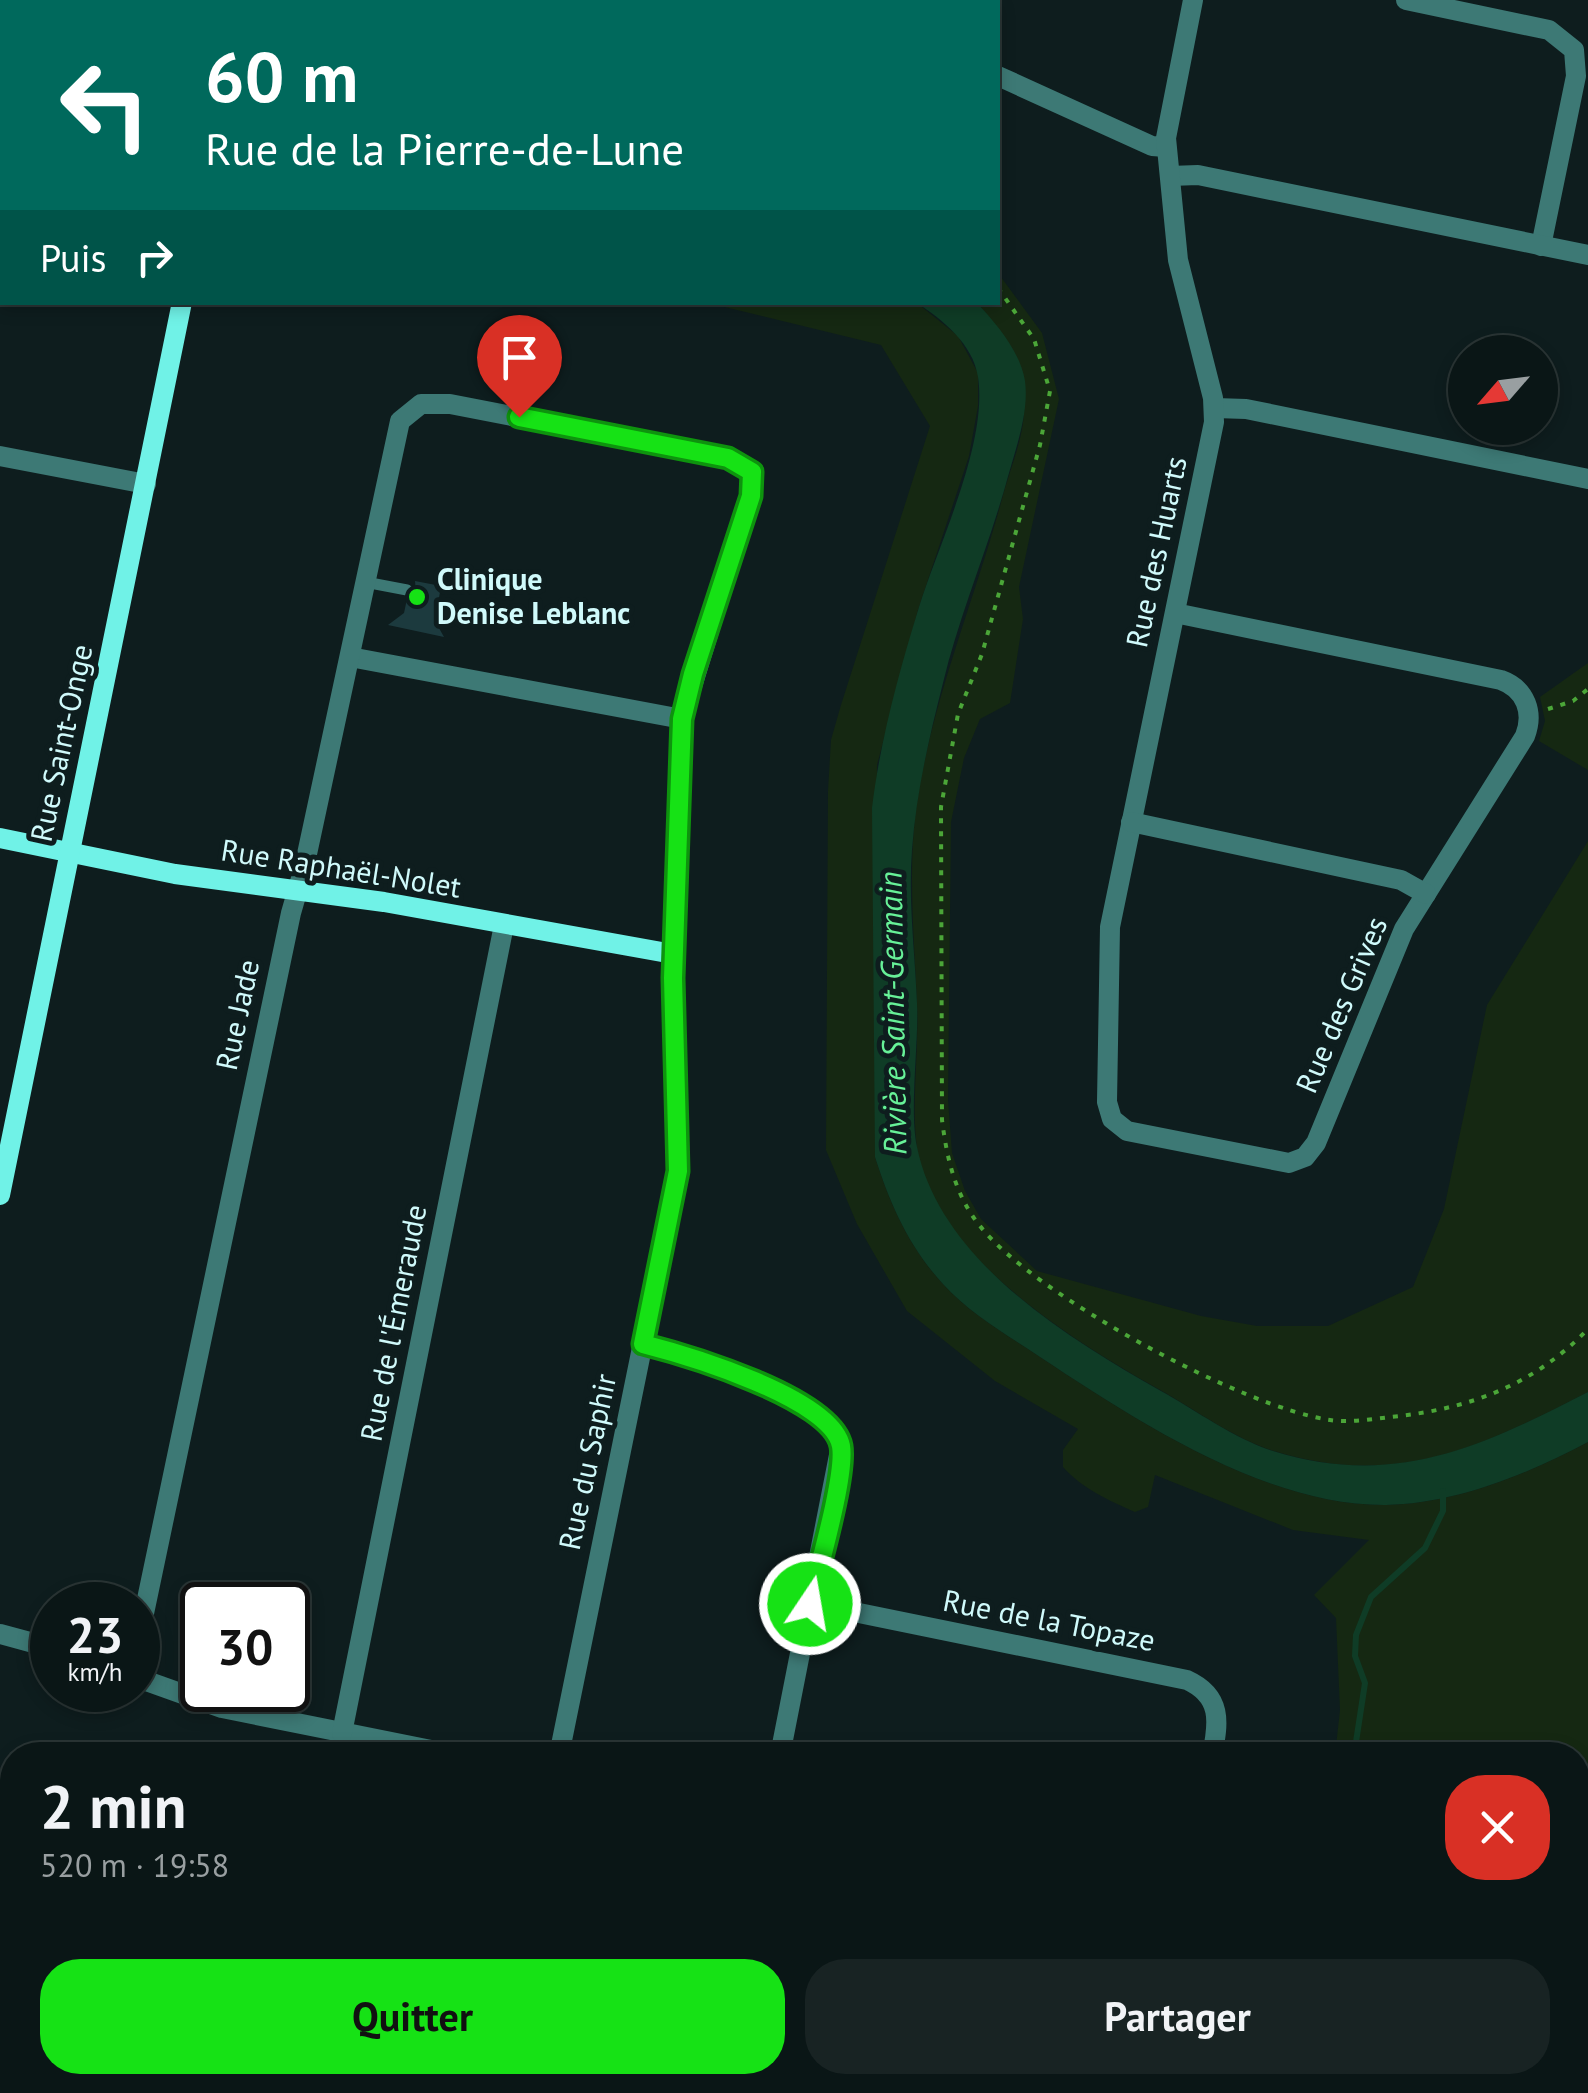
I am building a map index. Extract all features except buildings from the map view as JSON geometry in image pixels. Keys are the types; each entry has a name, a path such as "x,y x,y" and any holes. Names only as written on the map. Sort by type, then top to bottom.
{"street":[{"name":"Rue des Huarts","path":"1112,1119 1106,1092 1109,938 1214,408 1178,260 1166,147 1166,128 1192,0"},
{"path":"1406,0 1550,30 1574,50 1576,76 1541,246"},
{"path":"1000,77 1152,146 1166,147"},
{"path":"1170,176 1198,176 1588,256"},
{"name":"Rue Saint-Onge","path":"0,1196 181,305"},
{"name":"Rue Jade","path":"151,1582 396,432 414,407 441,403 728,458 752,472"},
{"path":"1214,408 1246,410 1588,478"},
{"path":"0,456 146,484"},
{"name":"Rue du Saphir","path":"562,1742 678,1171 673,954 682,719 751,496 752,472"},
{"path":"1175,613 1501,680 1516,688 1528,708"},
{"path":"350,657 682,719"},
{"name":"Rue des Grives","path":"1112,1119 1137,1134 1271,1162 1289,1163 1305,1156 1322,1132 1404,928 1525,736 1528,708"},
{"path":"1131,822 1401,880 1426,894"},
{"name":"Rue Raphaël-Nolet","path":"0,838 673,954"},
{"name":"Rue de l'Émeraude","path":"342,1732 504,925"},
{"path":"643,1344 764,1386 824,1420 835,1432 841,1460 783,1742"},
{"name":"Rue de la Topaze","path":"810,1604 1188,1680 1208,1692 1217,1710 1213,1742"},
{"path":"0,1634 30,1642"},
{"path":"160,1686 222,1708 392,1742"}],"lane":[{"path":"365,582 406,590"}],"path":[{"path":"1528,708 1572,702 1588,689"}],"shaded area":[{"path":"1000,276 1042,333 1059,399 1019,587 1023,619 1010,703 980,719 964,758 951,822 948,1100 952,1153 965,1191 981,1219 1037,1271 1201,1316 1257,1326 1328,1326 1413,1287 1444,1209 1487,1005 1588,841 1588,1392 1474,1445 1399,1464 1318,1462 1274,1451 1216,1424 1048,1319 974,1255 945,1218 925,1180 916,1139 913,839 920,784 937,712 1023,420 1020,381 994,325 979,305 1000,305"},
{"path":"716,305 919,305 958,336 978,373 978,406 969,456 918,610 877,765 875,1157 902,1224 931,1270 954,1295 1001,1332 1160,1432 1249,1475 1295,1491 1341,1502 1386,1505 1438,1499 1516,1476 1588,1442 1588,1742 1336,1742 1340,1710 1336,1618 1314,1595 1369,1540 1293,1530 1155,1475 1148,1507 1135,1512 1079,1482 1063,1467 1063,1450 1078,1429 995,1381 907,1311 857,1224 826,1150 831,740 930,426 881,345"},
{"path":"1588,663 1588,770 1539,741 1545,721 1540,697"}],"water":[{"name":"Rivière Saint-Germain","path":"920,305 979,305 1013,349 1023,370 1026,392 1015,451 938,704 920,787 912,850 917,1019 915,1132 930,1188 952,1225 1012,1292 1124,1370 1216,1424 1273,1451 1317,1462 1359,1465 1437,1456 1512,1429 1588,1392 1588,1442 1516,1476 1438,1499 1386,1505 1341,1502 1295,1491 1204,1455 1078,1382 965,1305 931,1270 910,1240 875,1157 872,808 897,681 960,493 976,432 979,403 975,365 946,325"}],"waterway":[{"path":"1356,1742 1365,1683 1355,1656 1356,1635 1371,1597 1425,1548 1443,1511 1443,1491"}],"place":[{"name":"Clinique Denise Leblanc","path":"417,597"}],"route":[{"path":"519,417 728,458 752,472 751,496 682,719 673,978 678,1171 643,1344 764,1386 824,1420 835,1432 841,1445 841,1460 810,1604"}]}
